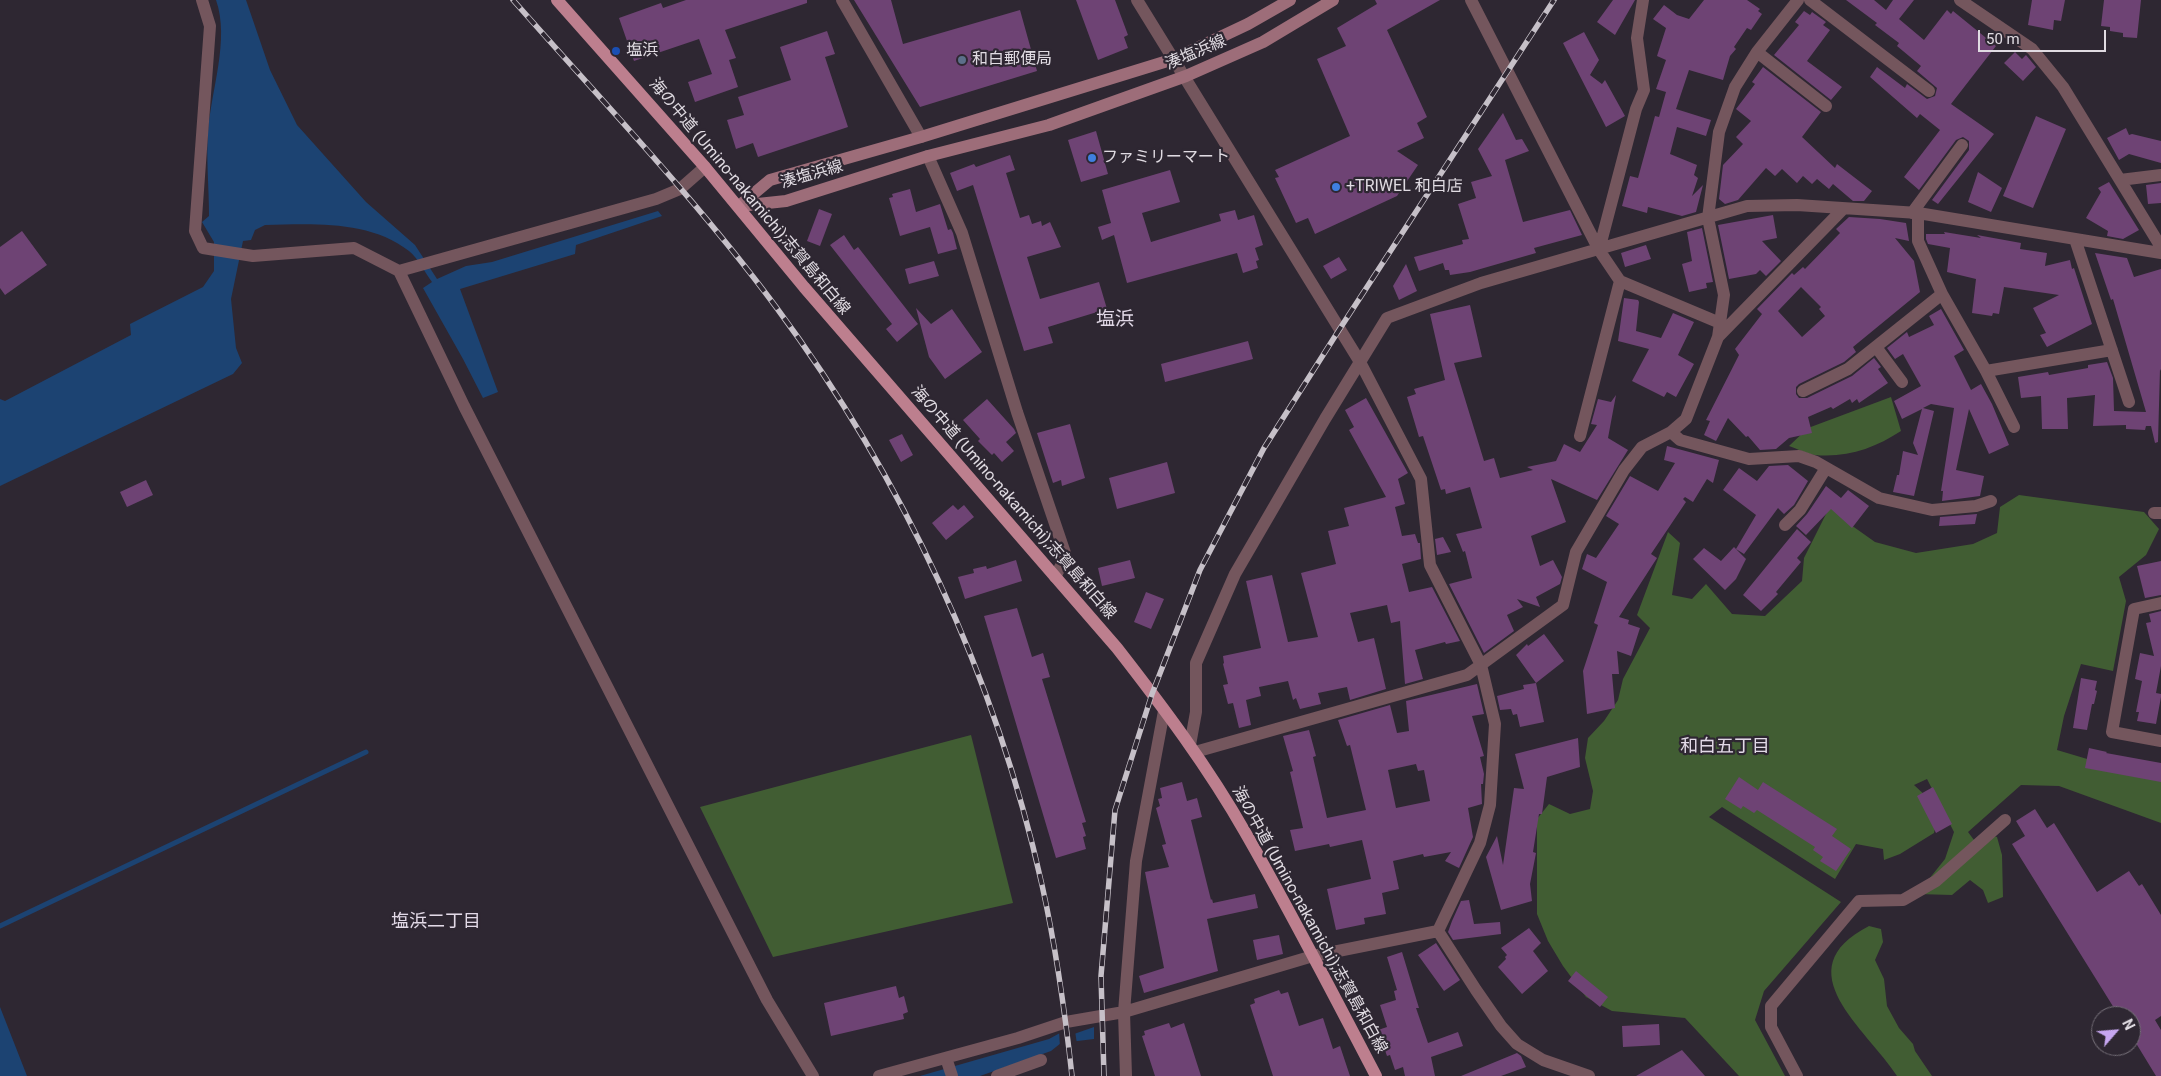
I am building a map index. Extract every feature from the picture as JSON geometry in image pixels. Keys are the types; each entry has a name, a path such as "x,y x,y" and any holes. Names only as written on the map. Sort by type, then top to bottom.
{"main road":[{"name":"海の中道 (Umino-nakamichi);志賀島和白線","path":"557,0 739,206 804,287 1117,648 1192,749 1245,831 1376,1076"},
{"name":"湊塩浜線","path":"739,206 770,180 921,137 1174,58 1248,24 1290,0"},
{"name":"湊塩浜線","path":"739,206 786,201 928,156 1049,125 1186,76 1263,42 1333,0"}],"street":[{"path":"202,0 210,26 196,230 203,248 253,256 354,248 399,271 464,406 662,796 768,1000 813,1076"},
{"path":"842,0 921,137"},
{"path":"1137,0 1186,76 1360,362 1421,479 1430,565 1481,665 1495,724 1490,805 1480,843 1438,931"},
{"path":"1471,0 1599,250 1620,281 1720,323"},
{"path":"1599,250 1636,109 1644,90 1637,38 1643,0"},
{"path":"1798,0 1757,52 1735,87 1720,132 1708,218 1724,295 1718,336 1686,419 1671,432 1642,447 1624,470 1576,552 1563,605 1467,675 1192,749 1196,712 1196,663 1235,574 1325,419 1387,318 1481,283 1599,250 1708,218 1746,206 1797,205 1915,213 2161,253"},
{"path":"1810,0 1929,91"},
{"path":"1960,0 2032,50 2063,87 2161,247"},
{"path":"1757,52 1826,106"},
{"path":"1962,145 1915,213 1918,241 1942,294 1986,371 2014,427"},
{"path":"928,156 962,234 1016,412 1066,556 1055,577"},
{"path":"399,271 656,199 680,189 705,167"},
{"path":"2120,180 2161,175"},
{"path":"1718,336 1843,209"},
{"path":"2075,240 2129,402"},
{"path":"1580,436 1620,281"},
{"path":"1803,391 1848,369 1942,294"},
{"path":"1876,347 1902,382"},
{"path":"1986,371 2112,350"},
{"path":"1671,432 1680,440 1749,459 1800,456 1826,468 1879,498 1932,510 1976,506 1991,501"},
{"path":"1785,526 1800,510 1826,468"},
{"path":"2161,603 2134,609 2112,732 2161,741"},
{"path":"1126,1076 1124,1012 1136,861 1164,711"},
{"path":"1796,1076 1771,1027 1771,1006 1859,901 1903,900 1936,881 2005,820"},
{"path":"879,1076 1018,1038 1066,1022 1124,1012 1313,956 1438,931"},
{"path":"1438,931 1501,1026 1517,1044 1543,1060 1589,1076"},
{"path":"946,1058 952,1076"},
{"path":"997,1076 1030,1071 1041,1060"}],"green space":[{"path":"1891,397 1901,431 1871,447 1827,456 1812,454 1789,446 1808,428"},
{"path":"2019,495 2144,512 2159,529 2146,555 2119,577 2126,601 2113,671 2081,664 2064,716 2057,750 2161,781 2161,823 2059,786 2021,785 1968,832 1974,840 1984,833 1997,837 2002,855 2003,897 1988,903 1983,890 1970,880 1952,895 1917,894 1945,859 1954,832 1927,779 1914,785 1939,808 1934,833 1900,854 1884,860 1883,849 1856,844 1835,879 1722,807 1709,817 1841,902 1764,991 1755,1020 1785,1076 1739,1076 1685,1018 1612,1011 1586,997 1563,966 1548,941 1537,914 1537,819 1549,804 1570,814 1590,809 1593,791 1585,758 1588,738 1604,721 1618,700 1623,679 1650,628 1637,615 1668,532 1680,543 1672,595 1692,599 1706,584 1732,614 1765,616 1802,581 1804,558 1832,502 1851,525 1875,542 1916,553 1973,544 1997,533 2000,507"},
{"path":"971,735 1013,903 773,957 700,807"},
{"path":"1869,926 1881,929 1883,942 1875,960 1884,979 1887,1006 1899,1028 1913,1044 1915,1051 1932,1076 1897,1076 1852,1019 1840,1000 1832,980 1833,961 1844,943"}],"water":[{"path":"216,0 246,0 270,70 297,125 366,202 415,245 437,279 466,266 492,262 658,211 662,216 576,245 575,254 460,289 498,392 483,398 423,288 432,282 409,251 393,241 359,229 302,224 265,225 255,230 251,240 243,241 231,299 236,348 242,363 233,374 0,486 0,399 5,401 131,335 130,324 203,287 214,271 214,242 202,222 209,216 208,132 220,48 220,15"},
{"path":"0,1007 27,1076 0,1076"},
{"path":"1094,1027 1094,1039 1061,1043 1051,1051 980,1076 920,1076 1049,1039 1060,1033 1074,1034"}],"pier":[{"path":"1059,1031 1075,1031 1077,1044 1060,1047"}],"building":[{"path":"686,0 807,0 807,3 725,30 736,58 729,60 738,87 695,102 688,82 712,74 699,39 634,61 619,18 661,3 663,8"},
{"name":"和白郵便局","path":"854,0 891,0 903,44 1020,10 1037,71 920,107"},
{"path":"1076,0 1115,0 1128,35 1124,37 1128,48 1098,60"},
{"path":"1375,0 1440,0 1387,30 1427,117 1417,123 1424,138 1397,151 1418,165 1397,196 1315,234 1308,218 1296,223 1275,178 1279,177 1275,170 1350,136 1317,59 1346,46 1337,28 1377,4"},
{"path":"1613,0 1635,0 1615,35 1597,22"},
{"path":"1704,0 1747,0 1760,9 1758,11 1762,14 1751,30 1747,28 1734,47 1736,49 1730,56 1723,80 1689,70 1676,109 1711,120 1706,136 1677,127 1670,154 1697,165 1694,175 1698,178 1692,196 1703,185 1696,212 1682,216 1648,207 1647,213 1622,206 1630,176 1638,178 1655,116 1659,117 1666,92 1656,89 1666,60 1657,56 1666,28 1653,19 1664,5 1677,15 1689,19"},
{"path":"1846,0 1874,0 1886,10 1893,0 1914,0 1899,19 1924,40 1947,10 1951,14 1953,11 1996,46 1951,104 1994,134 1938,204 1932,200 1969,150 1969,141 1963,137 1956,140 1919,190 1904,177 1940,130 1920,114 1917,118 1870,77 1877,67 1905,88 1907,84 1927,99 1935,96 1937,88 1917,71 1921,66 1897,46 1899,43 1875,25 1877,23"},
{"path":"2032,0 2065,0 2061,21 2054,20 2053,30 2028,25"},
{"path":"2104,0 2141,0 2137,38 2123,37 2123,33 2110,31 2110,27 2101,26"},
{"path":"1804,11 1810,15 1812,12 1826,22 1823,25 1830,30 1807,61 1842,87 1831,100 1774,55 1799,25 1795,22"},
{"path":"827,31 835,54 825,57 848,127 758,157 753,143 736,149 727,120 744,115 738,97 791,80 780,47"},
{"path":"1584,32 1599,60 1590,75 1602,84 1605,80 1625,116 1606,127 1563,43"},
{"path":"2015,52 2022,59 2026,55 2036,67 2023,81 2004,63"},
{"path":"1763,67 1821,112 1802,137 1835,168 1837,164 1872,191 1864,201 1853,201 1833,184 1829,189 1817,179 1812,184 1803,176 1797,183 1782,169 1775,176 1766,168 1738,200 1725,204 1719,199 1723,165 1743,144 1736,137 1751,121 1736,109 1755,84 1752,82"},
{"path":"1503,113 1516,140 1522,139 1529,151 1505,160 1523,222 1570,210 1582,235 1534,248 1536,253 1470,272 1450,275 1449,270 1445,270 1443,263 1419,271 1414,257 1463,244 1462,240 1469,239 1458,204 1476,198 1471,182 1492,176 1478,149"},
{"path":"2036,116 2066,129 2033,208 2003,196"},
{"path":"2126,128 2129,135 2132,134 2161,141 2161,163 2129,154 2119,160 2107,138"},
{"path":"1096,131 1108,174 1081,182 1068,140"},
{"path":"1010,155 1015,170 1006,173 1020,218 1029,215 1032,224 1041,221 1042,226 1050,222 1061,247 1027,257 1040,299 1099,282 1107,309 1048,327 1053,343 1024,351 973,185 957,191 950,173 974,164 976,167"},
{"path":"1170,170 1180,202 1142,213 1151,242 1221,221 1219,214 1235,210 1238,220 1254,215 1263,245 1255,248 1259,260 1256,261 1258,268 1243,273 1237,253 1127,283 1114,235 1102,240 1098,227 1111,223 1102,190"},
{"path":"1978,172 2002,188 1991,212 1968,202"},
{"path":"2109,182 2139,230 2123,239 2107,236 2108,231 2086,218 2101,192 2098,188"},
{"path":"2161,183 2161,203 2148,204 2146,185"},
{"path":"910,189 916,212 940,204 948,230 951,229 953,233 957,249 938,254 930,227 900,236 889,198 893,197 892,194"},
{"path":"819,209 832,214 820,246 807,241"},
{"path":"1773,215 1777,238 1762,241 1781,261 1766,276 1760,270 1756,274 1729,279 1718,225"},
{"path":"1849,217 1906,223 1909,241 1895,238 1914,261 1920,292 1853,347 1856,352 1844,362 1799,384 1796,387 1796,394 1799,398 1807,398 1852,376 1874,358 1881,367 1878,369 1888,383 1859,403 1857,399 1852,403 1850,399 1833,409 1831,407 1808,417 1812,433 1789,438 1776,449 1760,450 1728,418 1716,441 1704,435 1710,421 1706,420 1739,355 1735,349 1762,314 1757,309 1792,273 1794,275 1803,267 1805,269 1840,233 1836,229","holes":["1801,287 1821,307 1819,309 1825,316 1802,337 1778,311"]},
{"path":"1702,228 1713,282 1706,283 1707,288 1689,292 1682,264 1692,261 1687,232"},
{"path":"22,231 47,265 5,295 0,288 0,247"},
{"path":"1944,232 1981,238 1977,235 2021,243 2020,249 2047,253 2045,266 2070,260 2092,324 2047,347 2040,335 2046,333 2033,308 2059,295 2004,287 1999,314 1993,313 1992,316 1972,313 1976,279 1947,272 1950,248 1928,244 1926,239 1926,234 1945,234"},
{"path":"844,235 854,250 858,247 918,324 897,342 886,329 892,324 830,245"},
{"path":"1646,245 1651,259 1625,267 1621,253"},
{"path":"2095,253 2127,258 2134,277 2161,269 2161,371 2160,369 2158,442 2155,443 2151,426 2146,426 2145,430 2126,429 2126,425 2093,426 2095,395 2067,398 2068,429 2042,429 2041,396 2021,398 2018,377 2048,372 2049,375 2088,368 2088,365 2107,362 2113,378 2114,411 2146,412 2113,299 2111,300"},
{"path":"1339,257 1347,270 1331,279 1323,266"},
{"path":"934,261 939,276 909,284 905,269"},
{"path":"1406,264 1417,291 1399,300 1393,286"},
{"path":"1624,298 1638,300 1639,302 1636,331 1661,338 1673,313 1694,322 1678,355 1694,364 1676,397 1667,392 1664,397 1632,381 1649,349 1618,341"},
{"path":"1470,305 1482,357 1454,363 1484,461 1494,458 1500,478 1533,470 1527,467 1556,461 1564,444 1580,452 1597,425 1591,424 1598,399 1611,402 1616,395 1608,438 1628,450 1597,500 1551,479 1566,522 1531,536 1540,566 1553,560 1562,577 1560,584 1536,597 1540,607 1517,599 1523,607 1507,615 1514,631 1484,653 1449,584 1472,578 1465,551 1463,552 1456,534 1482,528 1470,487 1446,494 1445,489 1441,490 1423,436 1419,437 1407,397 1416,394 1414,389 1445,380 1430,314"},
{"path":"916,308 931,324 952,309 982,352 945,379 929,357"},
{"path":"1941,309 1964,350 1954,356 1971,390 1981,384 1992,404 2009,445 1989,454 1969,409 1956,470 1984,476 1980,496 1942,501 1943,491 1941,491 1954,408 1931,404 1923,408 1934,411 1914,496 1893,492 1897,475 1899,475 1903,451 1918,455 1913,443 1922,409 1902,419 1894,401 1921,386 1903,354 1895,359 1887,348 1907,332 1909,337 1934,325 1929,316"},
{"path":"1248,341 1253,359 1165,382 1161,364"},
{"path":"1366,398 1408,473 1398,479 1405,504 1395,507 1402,536 1415,534 1418,543 1420,543 1421,559 1402,564 1409,592 1432,587 1460,641 1446,644 1445,642 1415,650 1423,679 1405,684 1400,621 1391,623 1387,605 1350,613 1358,642 1374,638 1386,689 1350,700 1347,687 1318,693 1321,704 1300,709 1296,698 1293,700 1288,681 1259,687 1261,696 1246,700 1251,725 1239,728 1233,703 1228,704 1223,685 1228,684 1223,656 1261,648 1246,581 1272,575 1288,642 1318,637 1301,573 1336,564 1328,531 1349,526 1344,508 1386,497 1349,430 1354,427 1345,410"},
{"path":"987,399 1016,433 1006,442 1014,451 1002,462 994,453 992,455 978,441 980,439 963,420"},
{"path":"1070,424 1085,478 1062,486 1061,480 1053,483 1037,433"},
{"path":"902,434 913,455 901,462 889,440"},
{"path":"1667,446 1719,460 1713,483 1707,479 1693,502 1685,497 1683,499 1686,502 1651,554 1657,558 1619,617 1629,620 1628,624 1640,628 1631,656 1617,651 1619,674 1612,674 1615,708 1587,714 1583,671 1598,625 1594,623 1607,582 1582,569 1587,554 1596,558 1619,524 1606,516 1630,476 1658,491 1675,463 1664,460"},
{"path":"1167,462 1175,493 1117,509 1109,478"},
{"path":"1788,465 1808,481 1794,505 1784,514 1778,508 1744,554 1736,549 1756,515 1723,490 1739,468 1757,481 1769,466"},
{"path":"146,480 153,495 127,507 120,492"},
{"path":"1826,486 1841,498 1848,490 1869,506 1852,528 1831,509 1806,535 1796,526 1807,514"},
{"path":"953,505 958,510 964,505 974,517 946,540 932,523"},
{"path":"1977,514 1975,524 1939,526 1940,517"},
{"path":"1797,529 1811,542 1797,558 1801,562 1776,592 1778,594 1761,611 1743,595"},
{"path":"1443,537 1451,552 1437,555 1435,539"},
{"path":"1734,547 1746,559 1736,579 1725,590 1693,559 1704,548 1721,561"},
{"path":"1016,560 1022,581 965,599 958,577 974,573 973,569 986,566 987,569"},
{"path":"1130,560 1135,578 1102,586 1098,568"},
{"path":"2161,561 2161,595 2145,598 2137,566"},
{"path":"1146,592 1164,599 1151,629 1134,622"},
{"path":"1017,608 1032,657 1043,653 1050,677 1042,679 1086,822 1082,823 1086,836 1083,837 1086,849 1056,858 984,616"},
{"path":"2161,611 2161,666 2156,693 2161,694 2161,697 2156,724 2137,721 2139,712 2136,712 2142,681 2135,679 2140,653 2154,656 2146,623 2151,622 2149,614"},
{"path":"1544,634 1564,661 1536,683 1516,655 1527,644 1528,646"},
{"path":"2081,678 2097,681 2095,690 2097,691 2094,704 2092,704 2087,730 2073,728"},
{"path":"1536,683 1544,722 1520,727 1517,714 1513,715 1511,709 1500,710 1497,696 1524,689 1523,685"},
{"path":"1477,684 1484,714 1472,716 1484,756 1480,757 1484,774 1483,784 1481,784 1482,804 1468,808 1473,837 1459,868 1445,861 1451,852 1424,857 1423,854 1393,861 1399,889 1382,893 1386,914 1364,918 1365,924 1336,930 1327,889 1371,879 1362,840 1330,847 1329,844 1295,851 1290,830 1303,828 1290,772 1293,771 1283,736 1309,730 1316,756 1313,757 1327,818 1366,810 1350,745 1347,746 1338,720 1390,705 1397,733 1409,731 1406,701","holes":["1416,764 1418,771 1424,770 1430,801 1396,808 1388,770"]},
{"path":"1578,738 1580,767 1547,777 1542,814 1539,814 1533,852 1536,853 1530,884 1532,901 1501,910 1486,857 1497,836 1503,865 1514,788 1524,789 1515,754"},
{"path":"2089,748 2161,763 2161,782 2085,768"},
{"path":"1739,777 1758,790 1763,782 1837,829 1832,836 1851,849 1836,871 1820,861 1823,857 1813,850 1815,847 1757,810 1754,813 1743,806 1741,809 1725,799"},
{"path":"1182,782 1187,801 1197,798 1202,817 1191,820 1211,900 1213,903 1255,894 1258,908 1207,919 1218,971 1144,993 1139,976 1164,968 1145,872 1169,867 1162,845 1166,844 1156,808 1160,806 1158,799 1162,798 1160,788"},
{"path":"1933,787 1952,824 1936,833 1917,796"},
{"path":"2035,809 2047,828 2054,823 2097,892 2129,871 2139,886 2142,884 2161,915 2161,1016 2155,1020 2161,1030 2161,1076 2156,1076 2141,1051 2141,1006 2113,1006 2012,844 2025,836 2016,821"},
{"path":"1469,900 1474,924 1500,922 1501,934 1453,940 1448,932 1452,921 1461,901"},
{"path":"1529,928 1541,943 1533,951 1548,971 1522,994 1498,967 1506,959 1507,955 1501,948"},
{"path":"1279,935 1283,954 1257,960 1253,940"},
{"path":"1436,943 1460,980 1444,991 1418,955"},
{"path":"1402,952 1419,1008 1416,1008 1428,1043 1458,1032 1463,1046 1431,1057 1435,1076 1405,1076 1403,1067 1395,1070 1390,1055 1387,1056 1378,1030 1387,1027 1380,1005 1396,1000 1394,991 1397,990 1387,957"},
{"path":"1576,971 1608,997 1600,1007 1568,981"},
{"path":"896,986 899,998 904,996 908,1012 903,1014 904,1019 831,1036 824,1003"},
{"path":"1279,990 1281,994 1288,992 1299,1026 1323,1018 1333,1049 1340,1046 1350,1076 1273,1076 1250,1005 1255,1003 1254,999"},
{"path":"1169,1023 1171,1028 1184,1023 1201,1076 1155,1076 1142,1036 1145,1035 1144,1031"},
{"path":"1659,1024 1660,1045 1623,1047 1622,1026"},
{"path":"1682,1050 1705,1076 1636,1076"},
{"path":"1517,1053 1521,1056 1526,1067 1501,1076 1461,1076"}],"waterway":[{"path":"0,926 366,752"}],"railway":[{"path":"513,0 681,189 776,307 822,372 865,440 904,510 939,582 971,656 999,731 1023,808 1052,932 1072,1076"},
{"path":"1104,1076 1101,976 1115,810 1152,694 1200,570 1264,448 1554,0"}],"place":[{"name":"塩浜","path":"616,51"},
{"name":"和白郵便局","path":"962,60"},
{"name":"ファミリーマート","path":"1092,158"},
{"name":"+TRIWEL 和白店","path":"1336,187"}],"district":[{"name":"塩浜","path":"1115,320"},
{"name":"和白五丁目","path":"1725,747"},
{"name":"塩浜二丁目","path":"436,922"}]}
